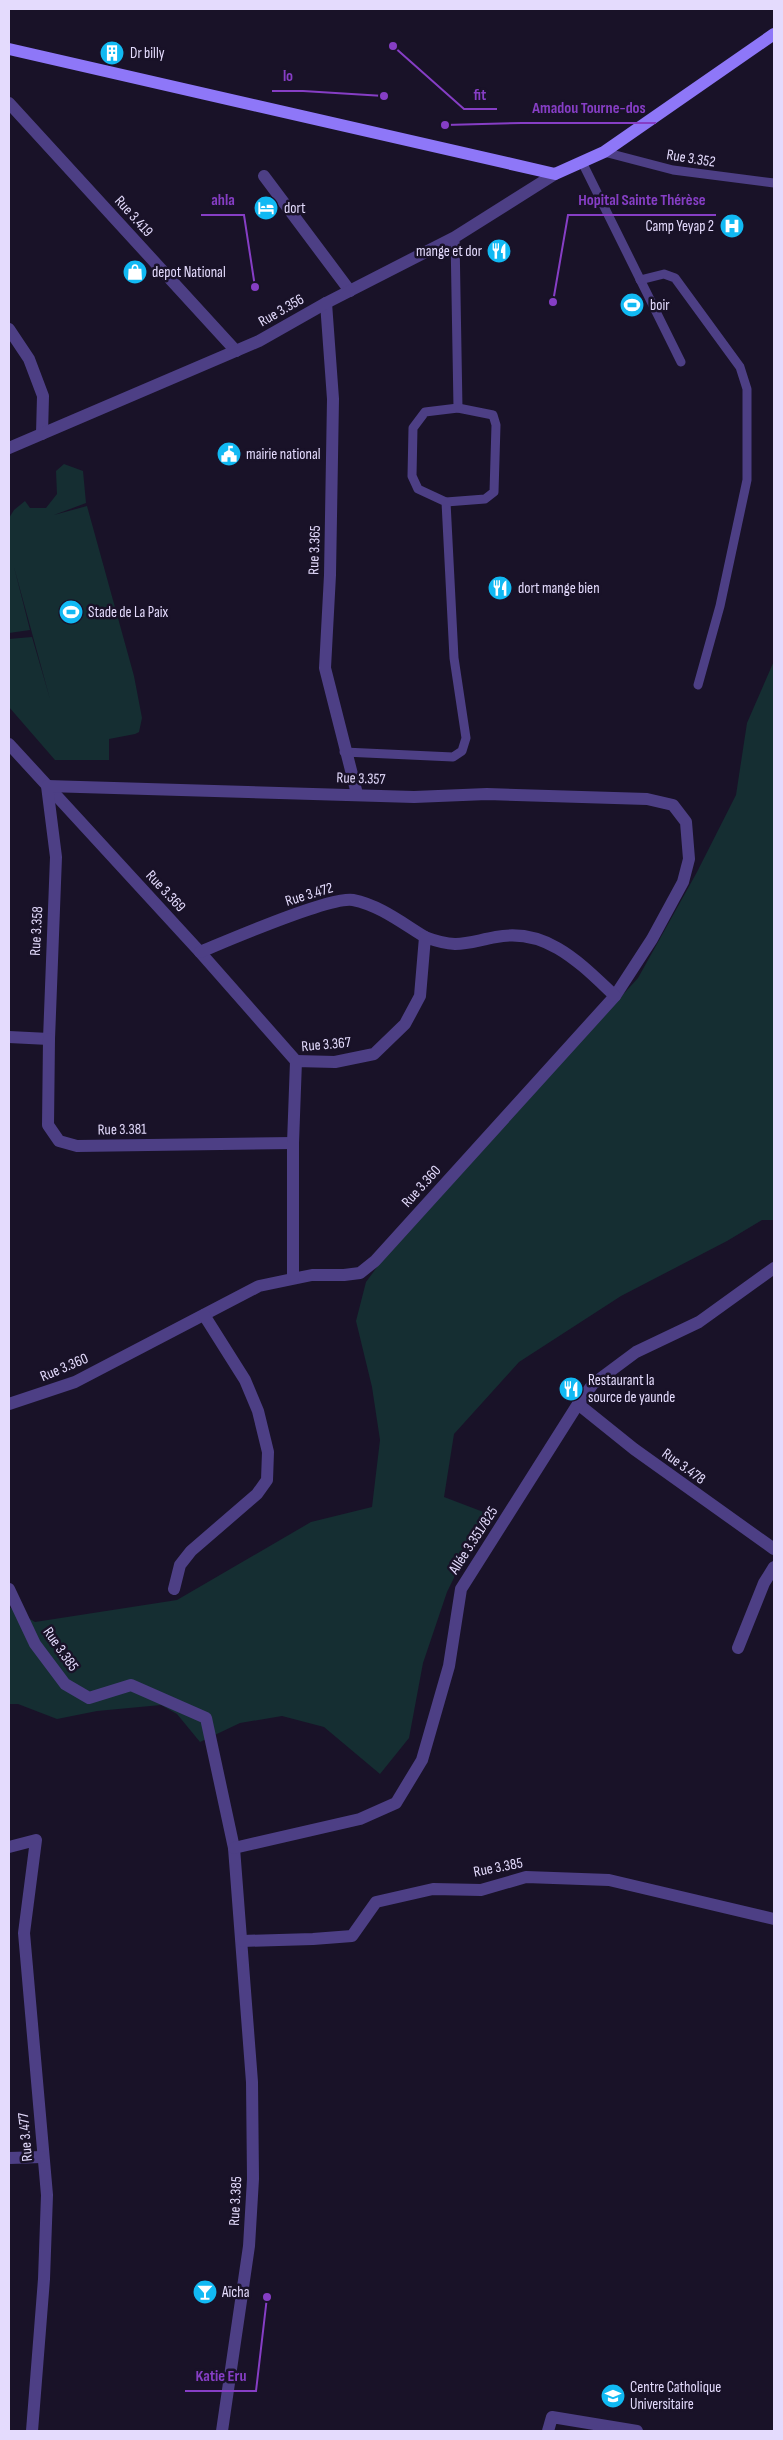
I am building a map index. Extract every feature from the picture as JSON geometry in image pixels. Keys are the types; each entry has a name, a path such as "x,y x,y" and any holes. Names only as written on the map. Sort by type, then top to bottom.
{"street":[{"path":"9,49 555,174 604,152 774,34"},
{"name":"Rue 3.419","path":"9,103 236,351"},
{"name":"Rue 3.356","path":"9,448 259,341 326,303 455,237 555,174"},
{"path":"264,176 350,291"},
{"name":"Rue 3.365","path":"326,303 333,409 330,575 325,668 344,752 357,794"},
{"path":"9,329 29,359 43,396 42,434"},
{"name":"Rue 3.369","path":"9,744 200,952 296,1061"},
{"name":"Rue 3.357","path":"47,786 414,797 487,794 647,799 673,805"},
{"name":"Rue 3.358","path":"47,786 56,856 49,1039"},
{"name":"Rue 3.360","path":"9,1404 75,1382 259,1286 293,1278 360,1273 375,1261 615,996 652,939 683,882 689,858 686,822 673,805"},
{"name":"Rue 3.472","path":"200,952 323,905 350,899 371,905 424,937"},
{"path":"424,937 444,944 467,945 497,936 518,935 546,941 572,956 615,996"},
{"name":"Rue 3.367","path":"293,1278 293,1143 296,1061 335,1062 374,1054 405,1024 420,996 424,937"},
{"path":"9,1038 49,1039"},
{"name":"Rue 3.381","path":"49,1039 48,1125 59,1141 77,1146 293,1143"},
{"name":"Allée 3.351/825","path":"234,1848 360,1819 396,1804 422,1760 449,1666 461,1589 578,1404 593,1384 636,1352 699,1322 774,1268"},
{"path":"174,1589 180,1565 191,1551 257,1494 267,1480 268,1452 258,1411 245,1380 204,1315"},
{"name":"Rue 3.478","path":"578,1404 634,1449 774,1549"},
{"path":"738,1648 761,1590 774,1567"},
{"name":"Rue 3.385","path":"9,1589 35,1644 65,1684 89,1698 131,1685 206,1718 234,1848 252,2082 253,2179 249,2246 222,2431"},
{"name":"Rue 3.477","path":"9,1846 36,1840 24,1933 42,2157 47,2195 44,2270 32,2431"},
{"name":"Rue 3.385","path":"242,1941 352,1936 376,1902 433,1889 481,1890 526,1877 609,1880 774,1919"},
{"path":"9,2158 42,2157"},
{"path":"548,2431 552,2417 637,2431"}],"lane":[{"name":"Rue 3.352","path":"604,152 673,170 774,183"},
{"path":"582,162 681,362"},
{"path":"455,237 458,408"},
{"path":"640,280 664,274 675,278 740,367 747,389 747,480 720,606 698,685"},
{"path":"458,408 493,415 496,425 494,492 485,499 446,502 418,489 412,476 413,428 424,412 458,408"},
{"path":"344,752 453,757 462,751 466,738 454,658 446,502"}],"green space":[{"path":"64,464 83,471 86,503 54,515 87,506 134,676 142,718 139,732 109,739 109,760 55,760 9,707 9,639 32,637 50,699 14,567 30,630 9,633 9,518 14,510 25,501 30,508 46,508 57,494 56,471"},
{"path":"774,661 774,1220 762,1220 727,1241 621,1296 519,1362 454,1434 444,1497 486,1513 447,1592 423,1663 409,1738 380,1774 324,1727 282,1716 240,1723 200,1742 177,1714 161,1705 97,1711 57,1719 18,1704 9,1704 9,1607 35,1622 177,1600 311,1522 372,1507 380,1440 372,1387 356,1321 366,1282 403,1232 471,1161 638,978 697,872 736,795 747,723"}],"place":[{"name":"fit","path":"393,46"},
{"name":"Dr billy","path":"112,53"},
{"name":"lo","path":"384,96"},
{"name":"Amadou Tourne-dos","path":"445,125"},
{"name":"dort","path":"266,208"},
{"name":"Camp Yeyap 2","path":"732,226"},
{"name":"mange et dor","path":"499,251"},
{"name":"depot National","path":"135,272"},
{"name":"ahla","path":"255,287"},
{"name":"Hopital Sainte Thérèse","path":"553,302"},
{"name":"boir","path":"632,305"},
{"name":"mairie national","path":"229,454"},
{"name":"dort mange bien","path":"500,588"},
{"name":"Stade de La Paix","path":"71,612"},
{"name":"Restaurant la source de yaunde","path":"571,1389"},
{"name":"Aïcha","path":"205,2292"},
{"name":"Katie Eru","path":"267,2297"},
{"name":"Centre Catholique Universitaire","path":"613,2396"}]}
